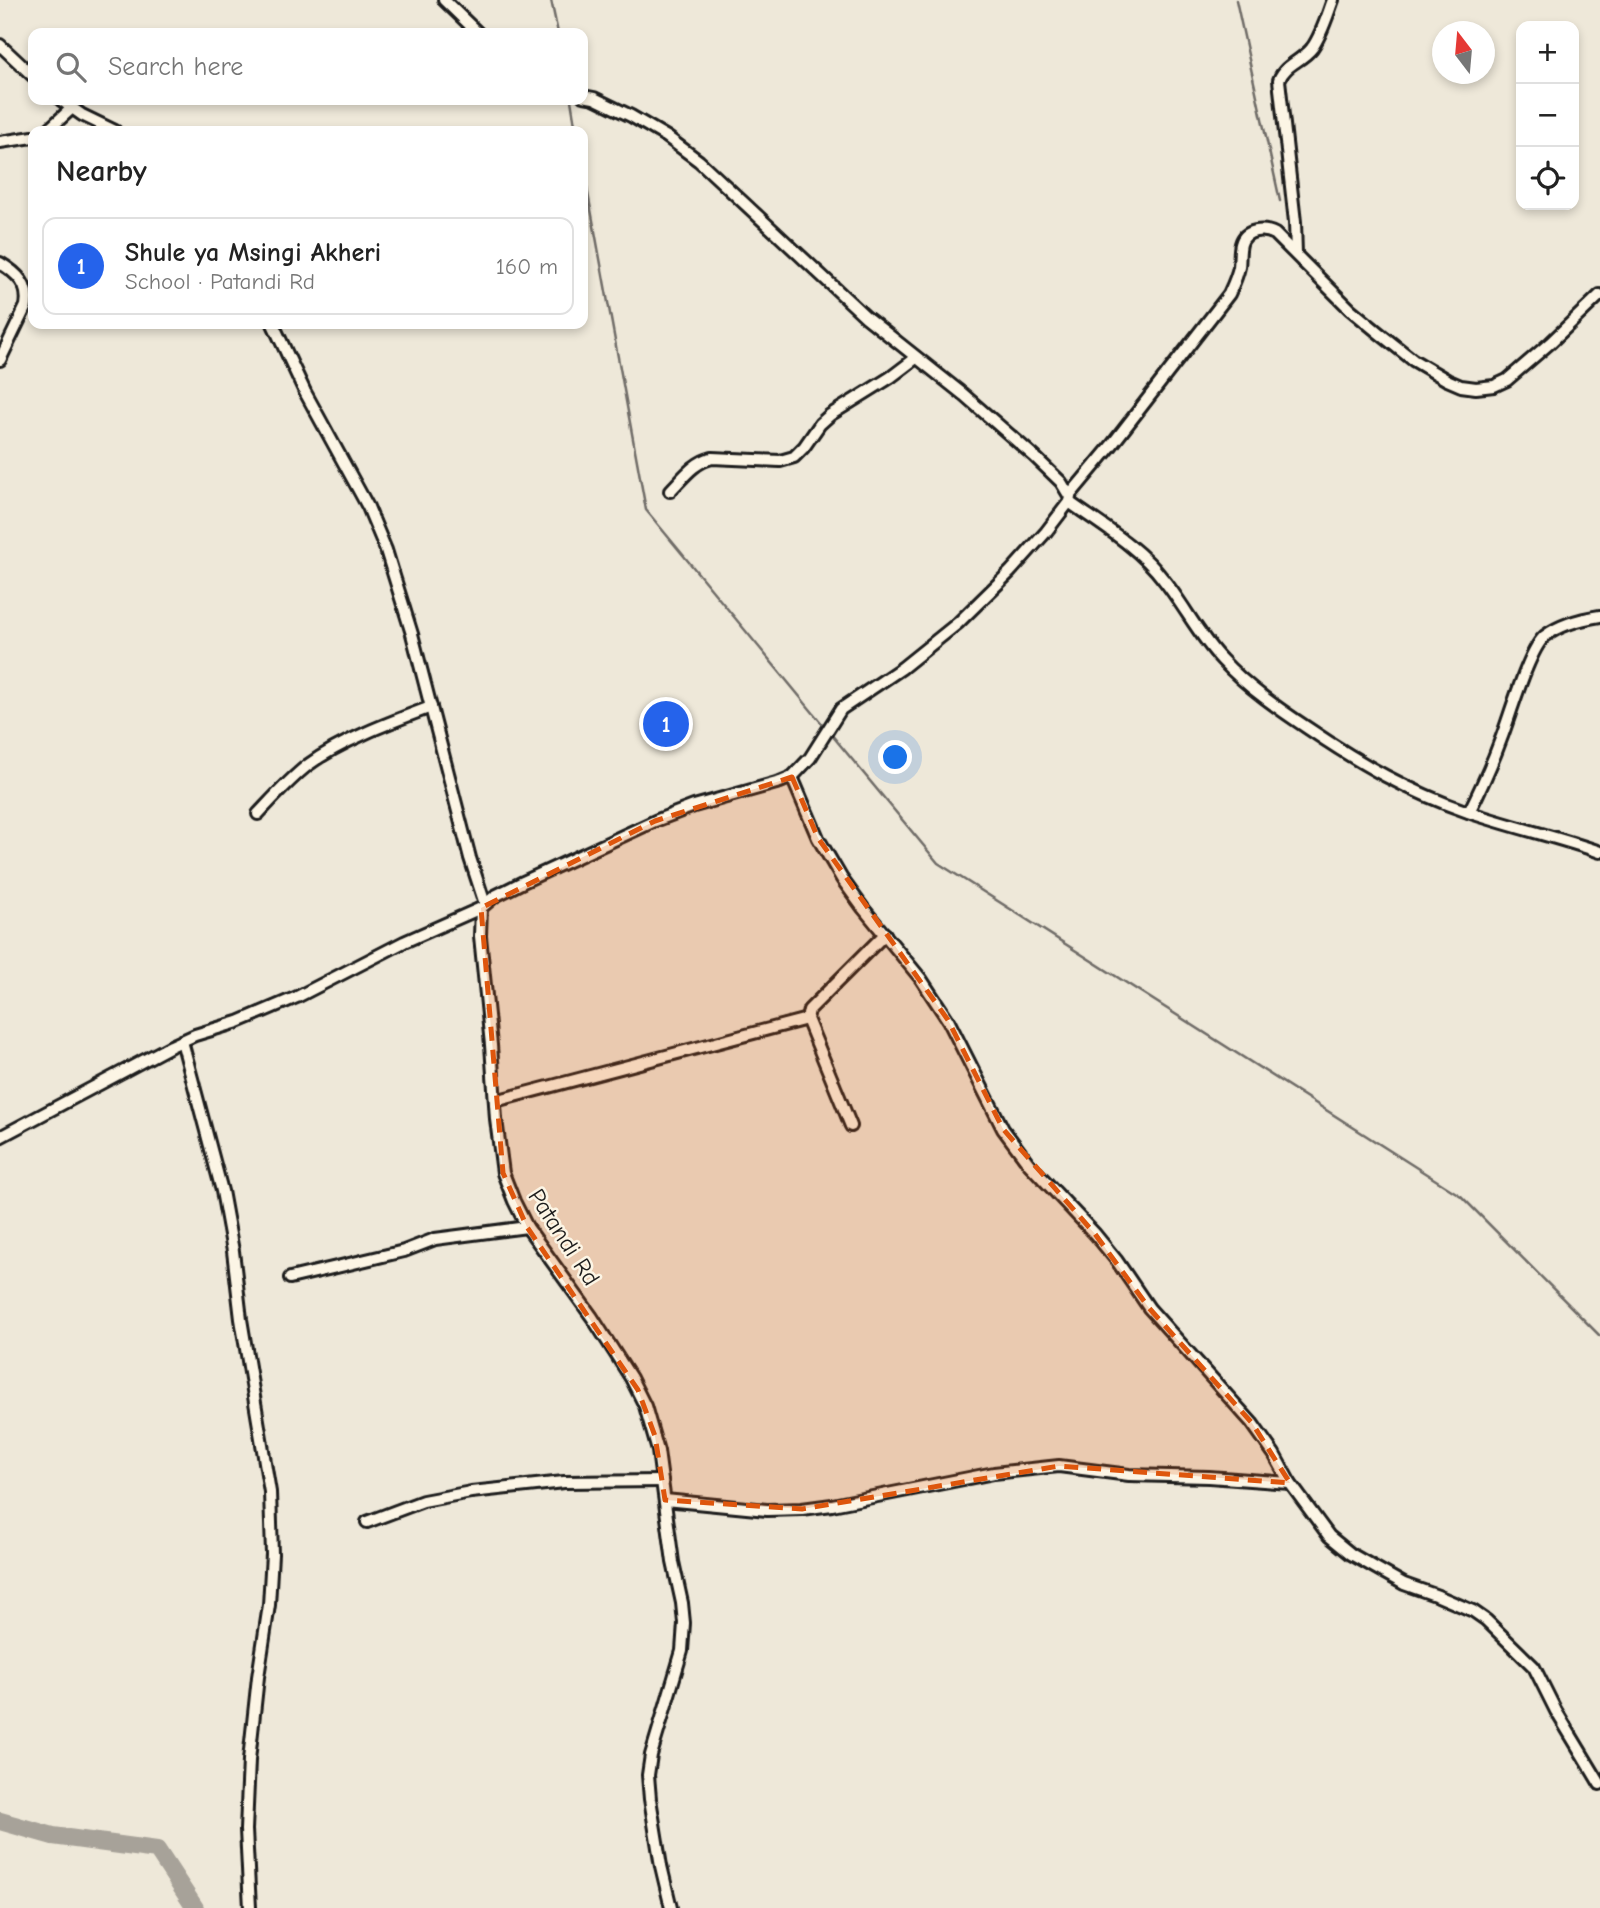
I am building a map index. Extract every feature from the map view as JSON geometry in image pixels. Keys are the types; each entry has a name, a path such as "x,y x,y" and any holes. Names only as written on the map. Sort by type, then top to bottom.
{"street":[{"path":"444,0 473,28"},
{"path":"1296,254 1295,222 1279,80 1283,72 1309,51 1320,36 1333,0"},
{"path":"0,45 28,71"},
{"path":"588,97 631,116 667,137 699,161 857,309 1009,434 1061,482 1069,498 1134,550 1161,576 1222,660 1262,696 1338,749 1387,778 1421,794 1469,812 1600,852"},
{"path":"68,105 106,126"},
{"path":"52,126 72,108"},
{"path":"0,142 28,139"},
{"path":"0,1137 182,1041 238,1022 297,997 404,942 483,906 495,896 523,882 671,814 792,777 810,758 836,715 902,668 958,623 1046,532 1069,498 1229,294 1237,277 1241,242 1246,235 1268,230 1281,239 1316,276 1379,333 1413,360 1461,386 1494,386 1507,380 1600,295"},
{"path":"0,263 20,278 28,297 0,360"},
{"name":"Patandi Rd","path":"275,329 304,393 354,480 381,536 402,600 431,707 483,906 480,936 497,1133 503,1173 527,1227 592,1317 634,1384 655,1436 673,1562 682,1602 684,1640 651,1755 648,1775 659,1853 671,1908"},
{"path":"670,491 696,464 704,460 712,458 780,461 794,457 830,415 916,358"},
{"path":"1469,812 1497,751 1533,649 1544,637 1557,629 1577,620 1600,615"},
{"path":"258,814 289,781 312,763 369,733 431,707"},
{"path":"792,777 818,838 842,878 921,979 948,1020 1003,1129 1029,1164 1095,1234 1149,1308 1252,1423 1290,1483 1329,1536 1351,1554 1404,1584 1473,1611 1486,1620 1527,1660 1539,1676 1556,1711 1600,1784"},
{"path":"851,1126 807,1019 809,1010 885,934"},
{"path":"495,1101 807,1019"},
{"path":"182,1041 222,1191 270,1492 270,1605 258,1677 249,1760 246,1830 250,1908"},
{"path":"290,1278 404,1251 435,1239 527,1227"},
{"path":"665,1500 766,1510 802,1509 994,1473 1059,1466 1129,1475 1290,1483"},
{"path":"367,1522 423,1501 471,1492 564,1482 662,1481"}],"highlighted area":[{"path":"792,777 818,838 948,1020 1003,1129 1095,1234 1149,1308 1252,1423 1290,1483 1059,1466 802,1509 665,1500 655,1436 638,1390 527,1227 503,1173 481,908 655,821"}],"waterway":[{"path":"551,0 557,28"},
{"path":"1236,0 1280,201"},
{"path":"572,105 575,126"},
{"path":"588,193 646,510 824,726"},
{"path":"831,734 938,863 1461,1196 1600,1336"},
{"path":"0,1821 53,1836 157,1850 195,1908"}],"place":[{"name":"Shule ya Msingi Akheri","path":"666,724"}]}
